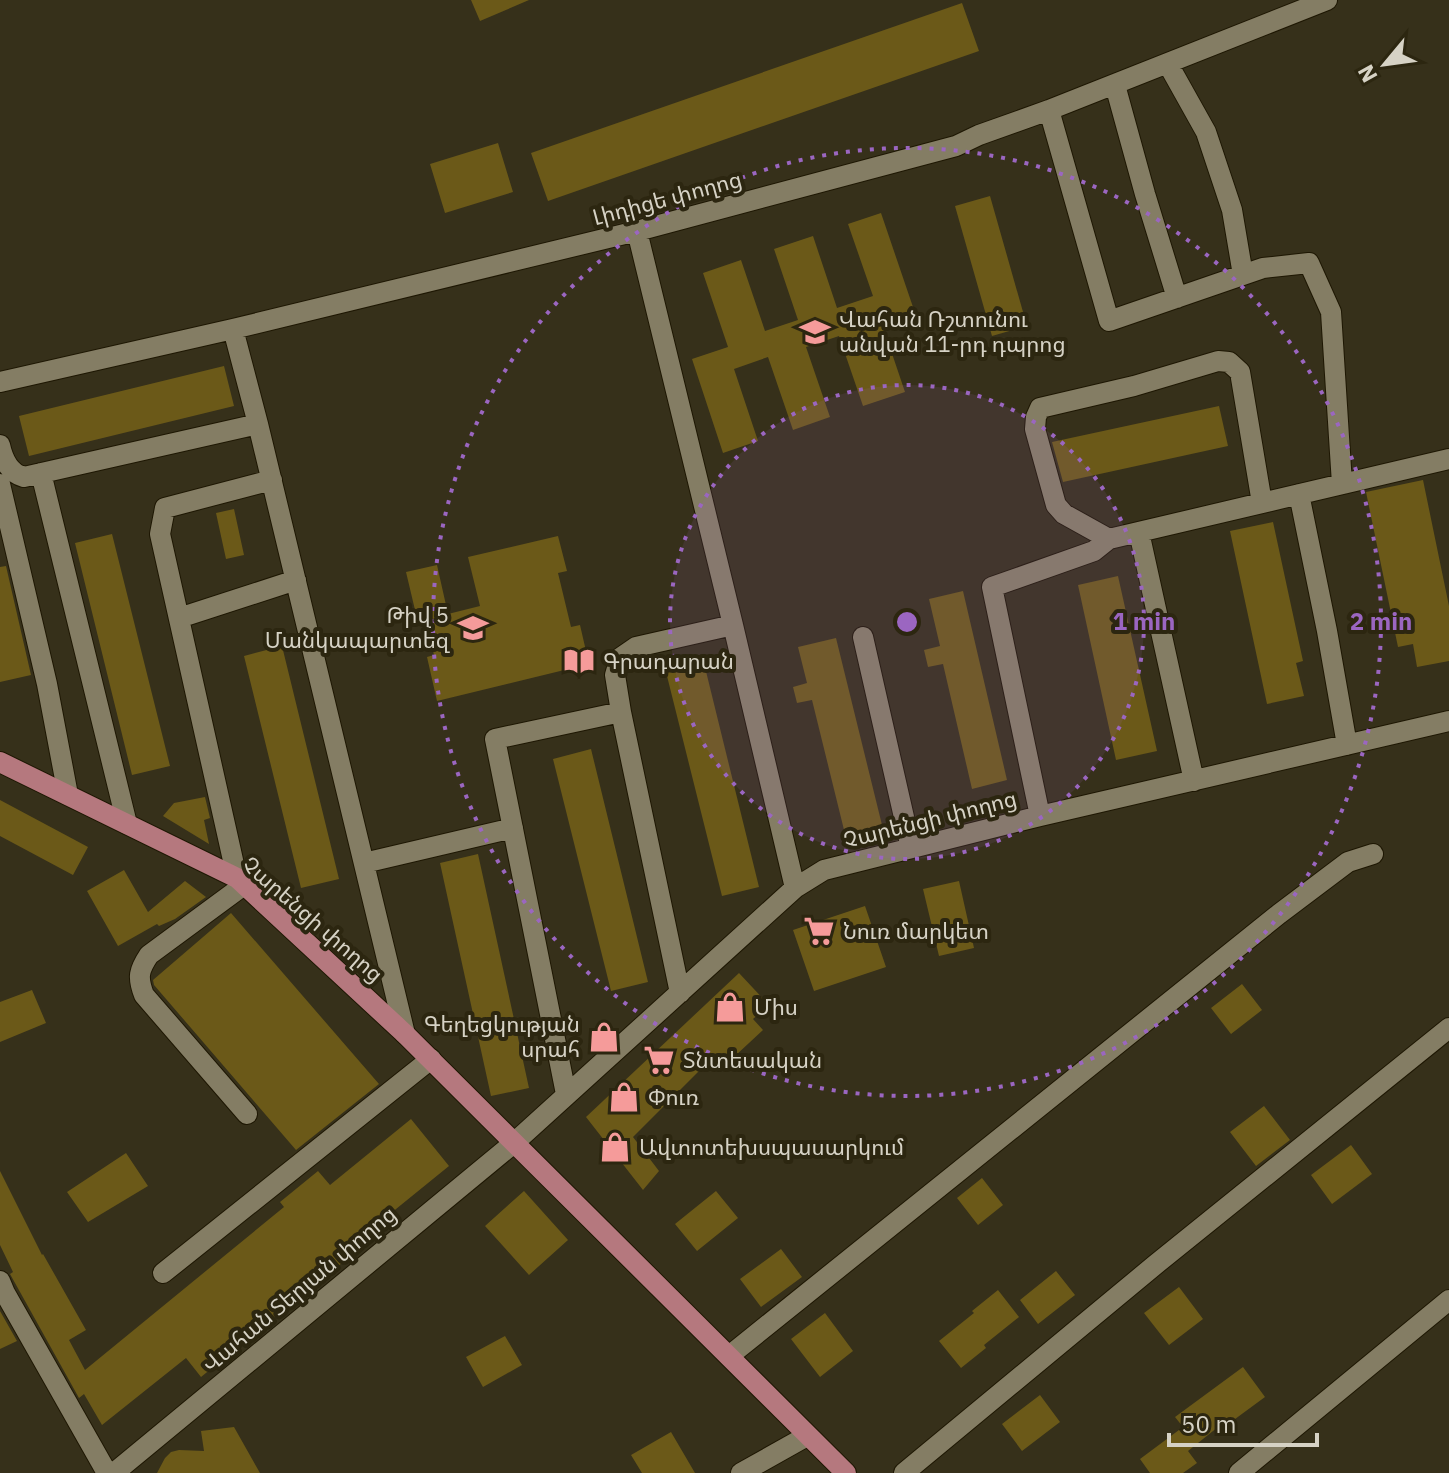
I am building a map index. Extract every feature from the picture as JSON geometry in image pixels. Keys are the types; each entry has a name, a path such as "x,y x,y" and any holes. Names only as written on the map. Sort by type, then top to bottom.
{"main road":[{"name":"Չարենցի փողոց","path":"0,762 240,882 431,1059 846,1473"}],"street":[{"name":"Լիդիցե փողոց","path":"0,382 637,231 956,146 1327,0"},
{"path":"1168,64 1206,132 1232,210 1243,275"},
{"path":"1115,85 1177,298"},
{"path":"1049,110 1109,321 1263,268 1309,263 1331,312 1342,484"},
{"path":"637,231 795,888"},
{"path":"233,329 405,1034"},
{"path":"1109,539 1064,514 1056,505 1035,429 1040,408 1134,386 1218,361 1229,362 1240,372 1262,503"},
{"path":"0,453 16,475 24,477 258,424"},
{"path":"1040,816 992,587 1094,551 1109,539 1449,459"},
{"path":"41,473 127,824"},
{"path":"247,1114 144,995 139,982 141,967 149,955 240,882 160,534 165,508 272,480"},
{"path":"0,484 47,684 68,795"},
{"path":"1299,494 1347,745"},
{"path":"1139,532 1194,781"},
{"path":"179,618 296,580"},
{"path":"680,993 615,675 620,658 636,647 733,625"},
{"path":"863,637 911,848"},
{"path":"566,1094 495,739 621,712"},
{"name":"Չարենցի փողոց","path":"515,1142 795,888 824,870 1040,816 1449,721"},
{"path":"364,863 513,828"},
{"path":"729,1356 1279,914 1348,862 1373,854"},
{"path":"904,1473 1167,1255 1449,1028"},
{"path":"163,1273 431,1059"},
{"name":"Վահան Տերյան փողոց","path":"114,1473 515,1142"},
{"path":"2,1290 107,1473"},
{"path":"1239,1473 1449,1300"},
{"path":"741,1473 807,1436"}],"building":[{"path":"471,0 529,0 480,21"},
{"path":"962,3 979,51 548,201 531,153"},
{"path":"498,143 513,192 445,213 430,164"},
{"path":"990,196 1027,326 992,336 955,206"},
{"path":"881,213 914,310 881,321 905,392 863,406 839,336 806,347 830,417 793,430 768,357 734,369 758,441 723,453 692,359 728,347 703,273 741,260 765,331 798,320 774,249 813,236 837,308 873,296 848,224"},
{"path":"224,366 234,406 29,456 19,416"},
{"path":"1219,406 1228,446 1063,482 1052,442"},
{"path":"1423,480 1449,606 1449,661 1417,667 1413,644 1398,647 1366,492"},
{"path":"234,509 244,555 226,559 216,513"},
{"path":"1273,522 1303,661 1296,663 1304,696 1267,704 1230,531"},
{"path":"112,534 170,766 132,775 75,543"},
{"path":"558,536 567,571 558,573 571,627 580,625 589,664 437,701 427,657 434,655 423,608 415,610 406,572 437,565 448,614 480,606 468,557"},
{"path":"6,566 31,675 0,682 0,567"},
{"path":"1118,576 1157,751 1116,760 1078,585"},
{"path":"963,591 1007,780 972,789 943,664 928,667 924,650 940,646 929,599"},
{"path":"836,638 883,829 846,838 812,700 797,703 793,687 807,683 798,647"},
{"path":"282,646 339,879 301,888 244,656"},
{"path":"702,655 759,887 722,896 664,664"},
{"path":"591,749 648,982 611,991 553,759"},
{"path":"205,797 210,818 204,820 209,844 163,816 174,803"},
{"path":"0,800 88,847 73,875 0,836"},
{"path":"478,854 529,1088 491,1096 440,863"},
{"path":"124,870 148,912 185,881 206,897 175,919 159,926 157,924 118,946 87,891"},
{"path":"959,881 974,948 939,956 923,889"},
{"path":"865,906 886,967 814,991 793,930"},
{"path":"231,913 379,1084 296,1150 154,985 153,980"},
{"path":"739,973 769,1005 753,1019 763,1030 721,1069 711,1059 633,1137 659,1171 643,1190 586,1117"},
{"path":"1242,984 1262,1010 1231,1034 1211,1008"},
{"path":"32,990 46,1023 0,1042 0,1002"},
{"path":"1264,1106 1290,1140 1256,1166 1230,1132"},
{"path":"411,1119 449,1166 364,1235 369,1241 201,1377 186,1358 102,1425 84,1394 79,1398 10,1274 13,1272 0,1245 0,1171 42,1255 86,1330 69,1340 85,1370 284,1207 280,1202 318,1171 330,1185"},
{"path":"1351,1145 1372,1174 1332,1204 1311,1175"},
{"path":"126,1153 148,1186 88,1222 67,1192"},
{"path":"982,1178 1003,1205 978,1225 957,1198"},
{"path":"524,1191 568,1240 529,1275 485,1226"},
{"path":"716,1191 738,1218 697,1251 675,1224"},
{"path":"781,1249 802,1277 761,1307 740,1279"},
{"path":"1056,1271 1075,1295 1038,1324 1020,1300"},
{"path":"1179,1287 1203,1319 1169,1345 1144,1313"},
{"path":"998,1290 1019,1317 961,1368 939,1341"},
{"path":"0,1311 17,1341 0,1349"},
{"path":"825,1313 853,1351 820,1377 791,1339"},
{"path":"505,1336 522,1365 483,1387 466,1357"},
{"path":"1243,1367 1265,1397 1231,1422 1228,1419 1188,1451 1197,1463 1183,1473 1150,1473 1140,1459 1183,1427 1175,1417"},
{"path":"1040,1395 1060,1422 1022,1451 1002,1424"},
{"path":"234,1427 260,1473 157,1473 171,1452 204,1451 201,1431"},
{"path":"671,1432 695,1473 642,1473 631,1455"}],"place":[{"name":"Վահան Ռշտունու անվան 11-րդ դպրոց","path":"815,332"},
{"name":"Թիվ 5 Մանկապարտեզ","path":"473,628"},
{"name":"Գրադարան","path":"579,661"},
{"name":"Նուռ մարկետ","path":"819,931"},
{"name":"Միս","path":"730,1007"},
{"name":"Գեղեցկության սրահ","path":"604,1037"},
{"name":"Տնտեսական","path":"659,1060"},
{"name":"Փուռ","path":"624,1097"},
{"name":"Ավտոտեխսպասարկում","path":"615,1147"}]}
